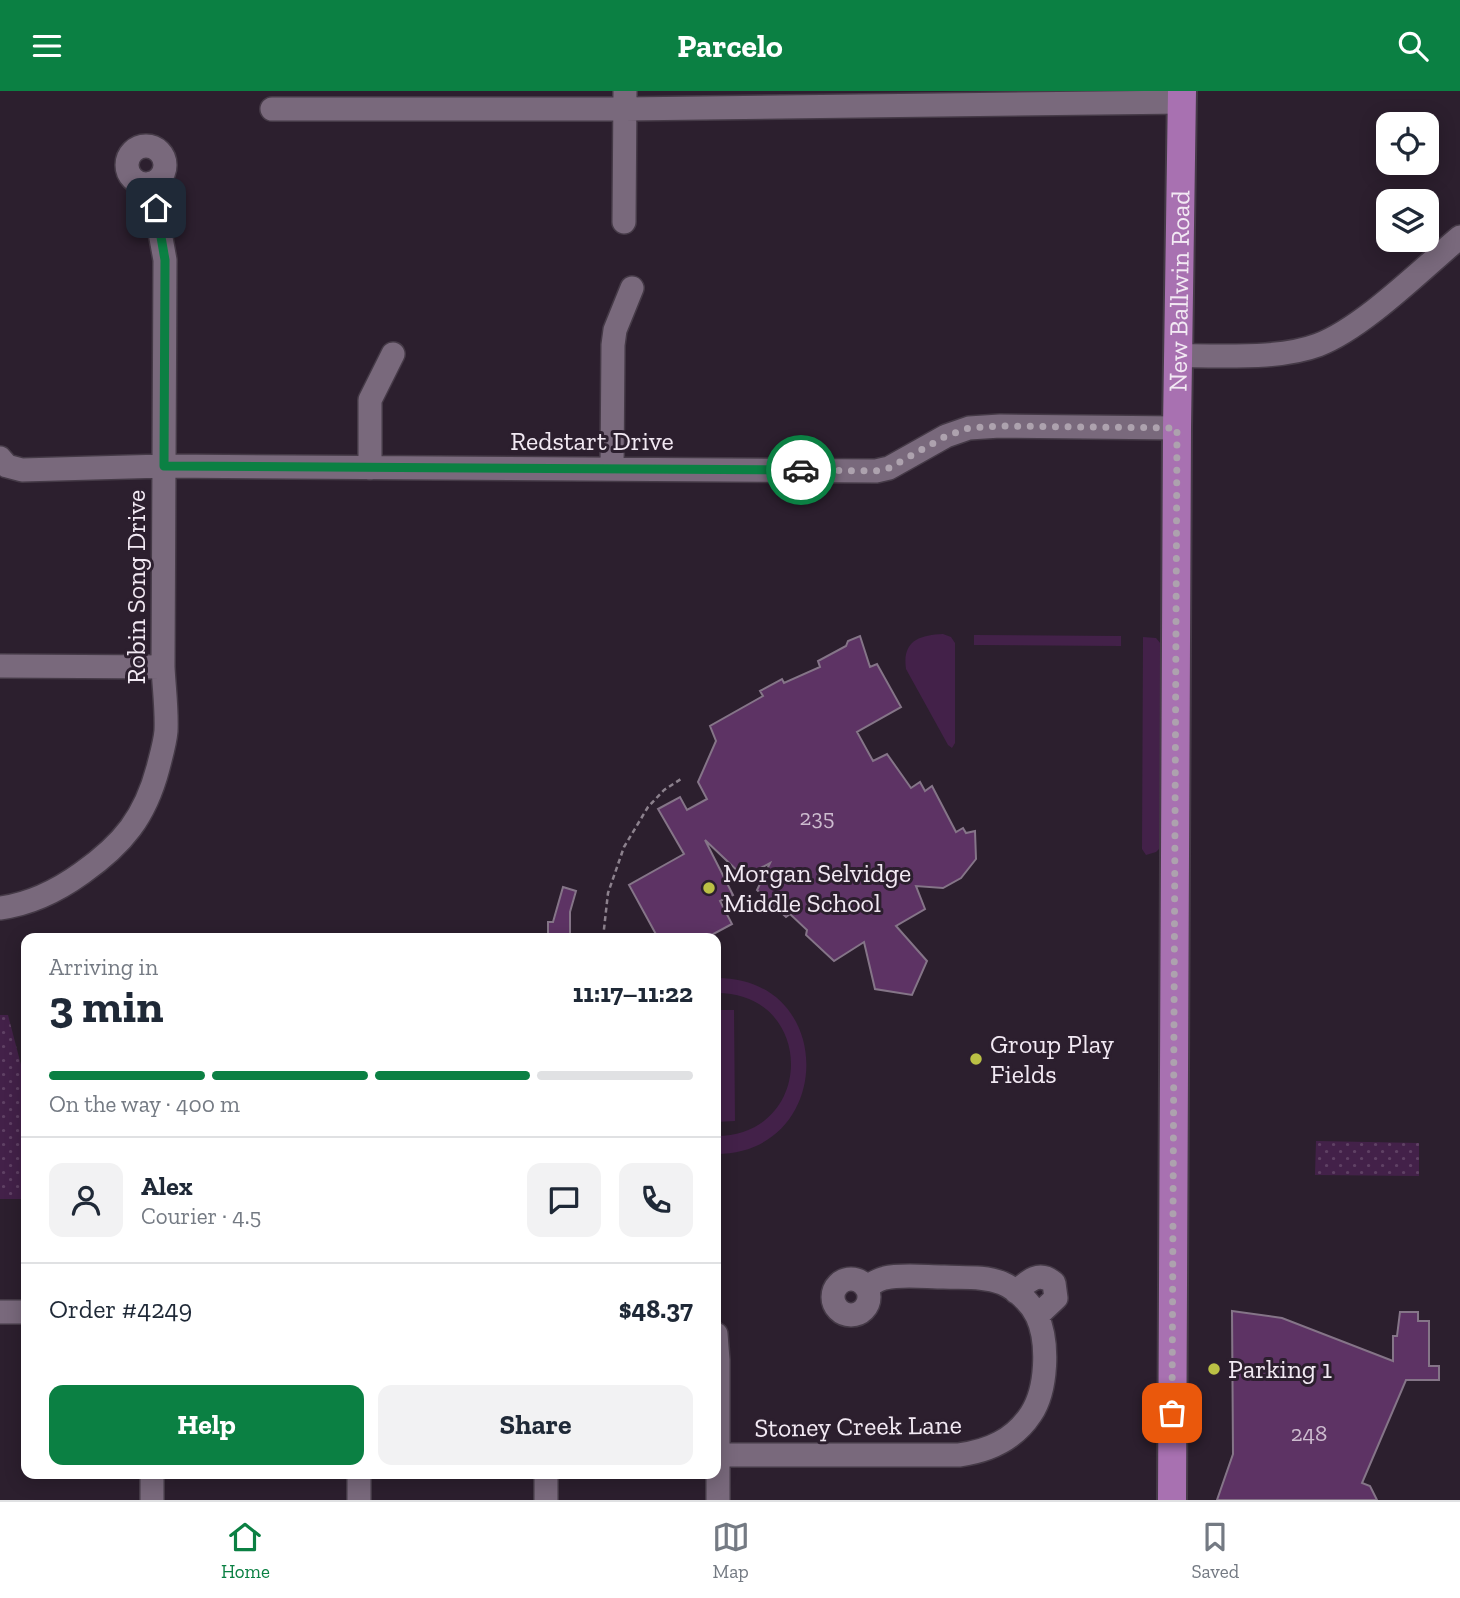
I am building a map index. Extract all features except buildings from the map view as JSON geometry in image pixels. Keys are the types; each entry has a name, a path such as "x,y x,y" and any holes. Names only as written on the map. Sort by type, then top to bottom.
{"main road":[{"name":"New Ballwin Road","path":"1172,1500 1177,428 1182,96"}],"street":[{"path":"272,110 625,100 1182,96"},
{"path":"624,222 625,100"},
{"name":"Robin Song Drive","path":"0,908 20,905 63,887 107,856 137,821 155,781 166,733 163,667 165,260 151,183"},
{"path":"1178,356 1268,354 1317,346 1336,337 1369,314 1460,237"},
{"path":"612,469 612,345 615,330 632,288"},
{"path":"370,468 370,400 393,354"},
{"name":"Redstart Drive","path":"0,458 7,466 22,470 164,466 876,471 889,468 946,436 969,428 1177,428"},
{"path":"0,666 163,667"},
{"path":"866,1287 885,1278 981,1278 1003,1283 1030,1304 1037,1316 1056,1298 1054,1283 1045,1277 1035,1277 1016,1292"},
{"path":"0,1312 21,1312"},
{"name":"Stoney Creek Lane","path":"721,1455 959,1455 991,1448 1015,1432 1032,1412 1037,1400 1043,1373 1042,1329 1037,1316"},
{"path":"152,1479 152,1500"},
{"path":"359,1479 359,1500"},
{"path":"546,1479 546,1500"},
{"path":"718,1479 718,1500"}],"path":[{"path":"604,933 608,893 624,847 648,807 664,790 681,779"}],"shaded area":[{"path":"943,634 951,637 955,643 955,743 952,748 906,669 905,659 914,641"},
{"path":"974,635 1121,636 1121,646 974,645"},
{"path":"1143,637 1156,638 1166,650 1164,844 1156,852 1146,855 1142,849"},
{"path":"721,979 756,985 784,1005 801,1033 806,1066 800,1098 783,1126 755,1146 721,1153 721,1135 749,1130 772,1114 786,1090 791,1064 786,1038 772,1015 749,999 721,994"},
{"path":"721,1010 734,1010 735,1121 721,1122"},
{"path":"0,1015 8,1015 21,1065 21,1199 0,1199"},
{"path":"1316,1141 1419,1143 1419,1176 1315,1175"}],"way so far":[{"path":"801,470 876,471 889,468 946,436 969,428 1177,428 1172,1413"}],"place":[{"name":"Morgan Selvidge Middle School","path":"709,888"},
{"name":"Group Play Fields","path":"976,1059"},
{"name":"Parking 1","path":"1214,1369"}],"route":[{"path":"156,208 165,260 164,466 801,470"}]}
